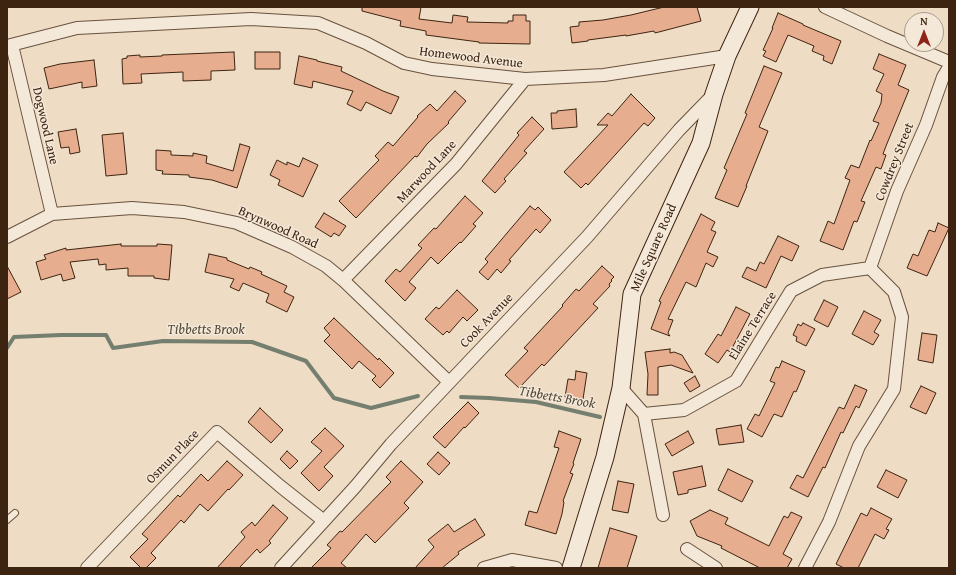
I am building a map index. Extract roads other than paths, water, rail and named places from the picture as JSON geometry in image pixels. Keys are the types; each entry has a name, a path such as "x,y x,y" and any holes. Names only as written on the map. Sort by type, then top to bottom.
{"street":[{"name":"Mile Square Road","path":"571,568 605,457 621,388 632,294 701,143 714,94 727,56 750,7"},
{"path":"825,7 887,36 949,62"},
{"name":"Homewood Avenue","path":"9,45 78,28 251,19 318,23 366,43 404,63 439,70 525,79 604,75 727,56"},
{"name":"Dogwood Lane","path":"9,45 52,214"},
{"name":"Cowdrey Street","path":"870,268 897,191 926,125 943,77 949,67"},
{"name":"Marwood Lane","path":"344,280 456,164 525,79"},
{"name":"Cook Avenue","path":"281,568 355,487 391,444 587,237 678,130 714,94"},
{"name":"Brynwood Road","path":"7,237 52,214 132,208 184,212 237,223 292,247 326,266 344,280 449,382"},
{"path":"805,568 829,522 859,446 894,389 902,317 894,292 870,268"},
{"name":"Elaine Terrace","path":"644,414 684,410 736,381 791,291 822,275 870,268"},
{"path":"621,388 644,414 663,515"},
{"name":"Osmun Place","path":"87,568 217,432 280,486 324,521"},
{"path":"687,549 716,568"},
{"path":"484,568 512,560 556,568"}],"lane":[{"path":"7,520 15,513"}],"waterway":[{"name":"Tibbetts Brook","path":"7,348 14,337 61,335 106,335 113,348 163,341 252,342 306,361 334,398 371,408 418,396"},
{"name":"Tibbetts Brook","path":"461,397 536,402 600,417"}]}
